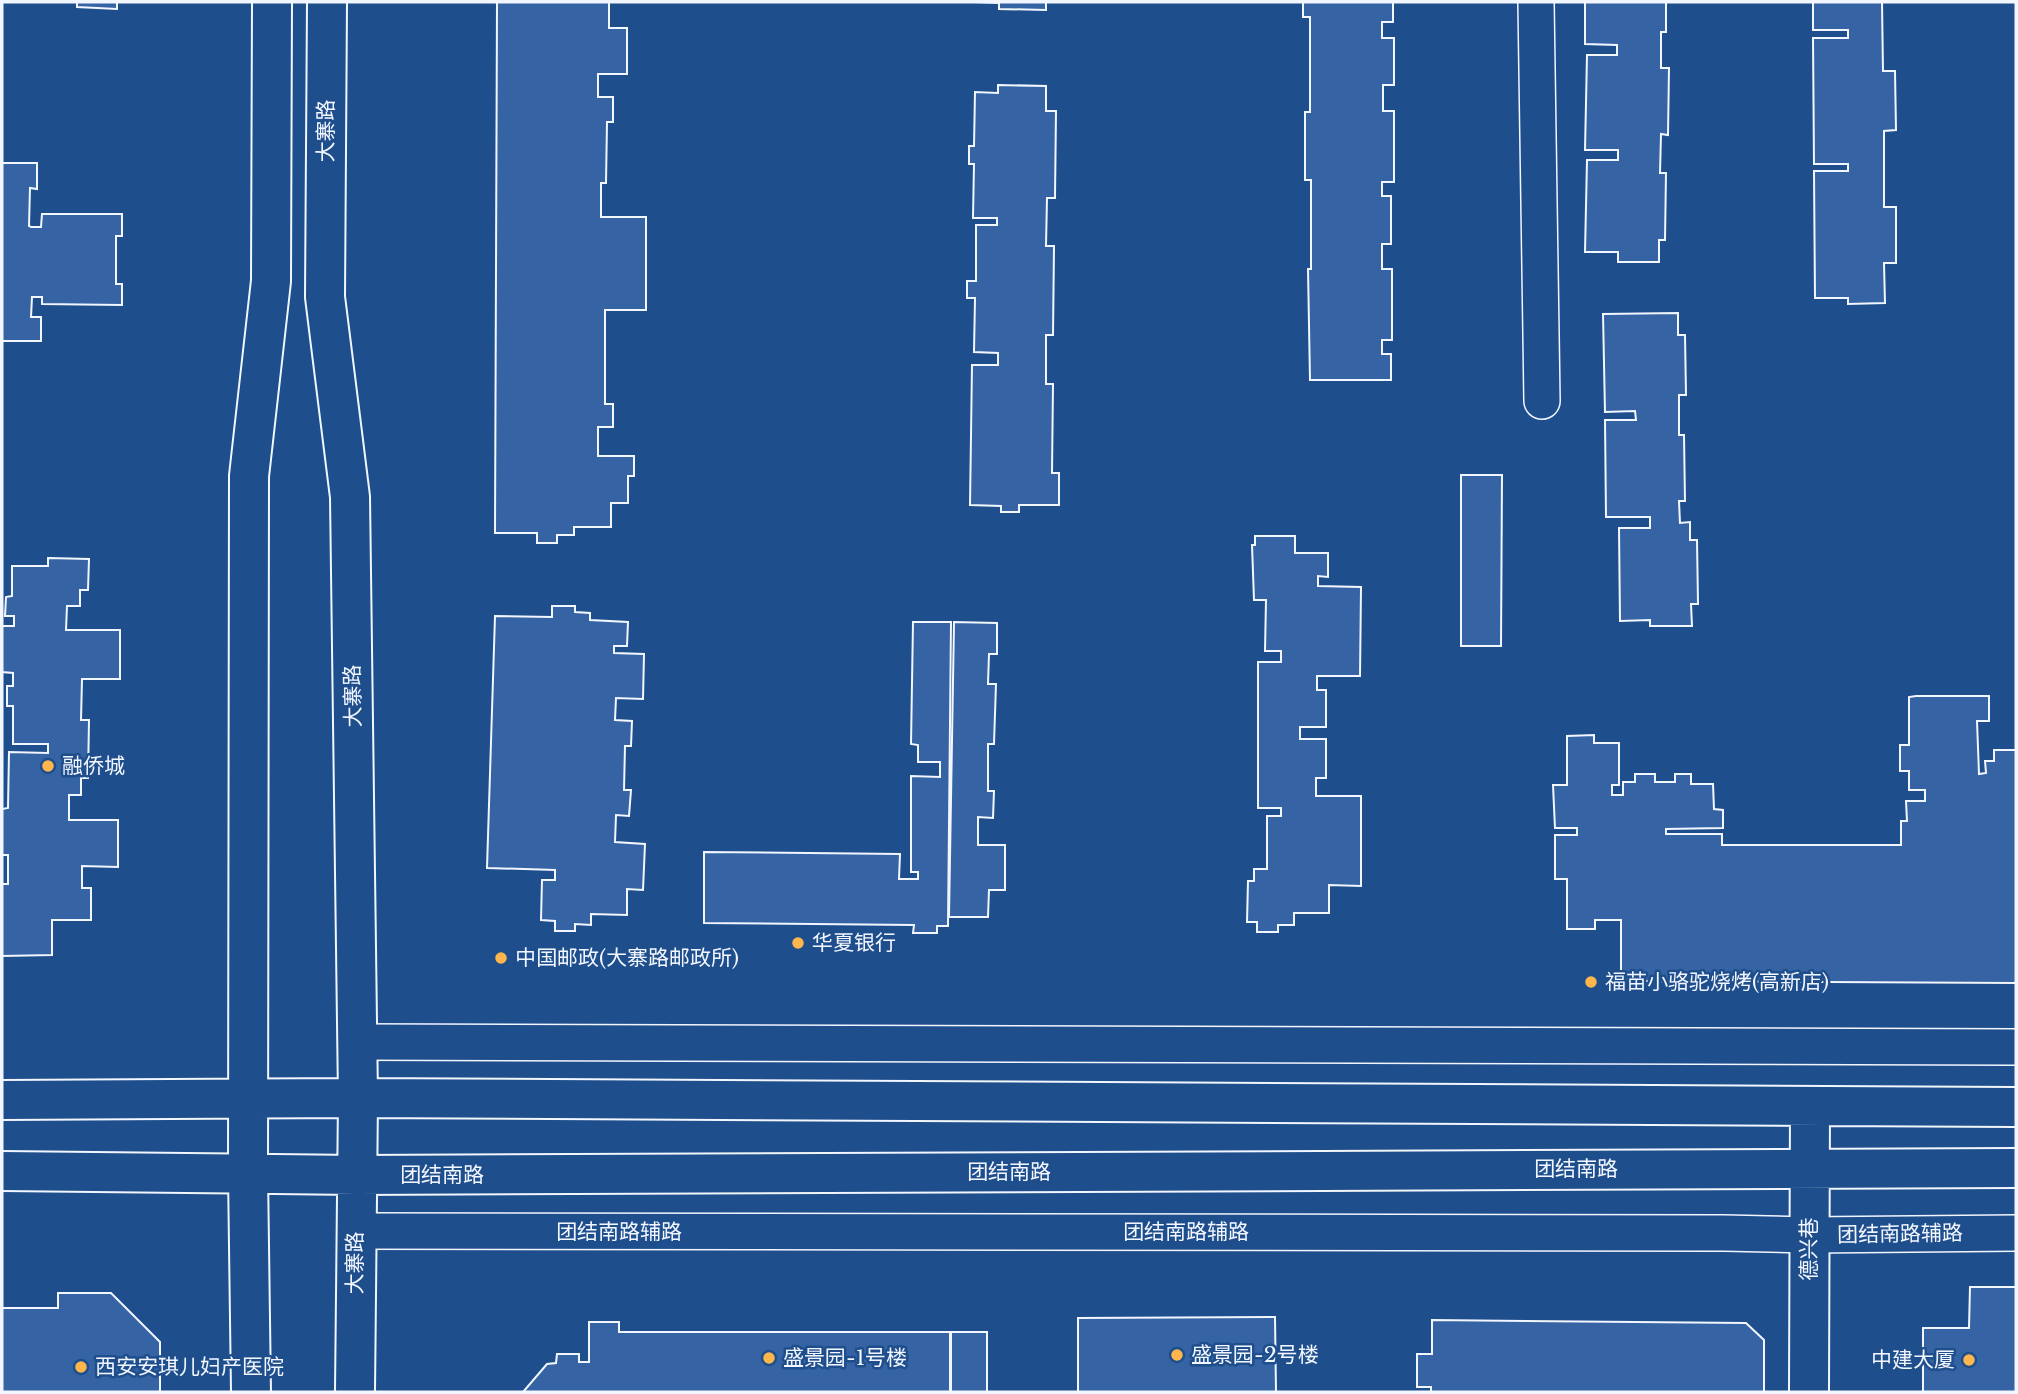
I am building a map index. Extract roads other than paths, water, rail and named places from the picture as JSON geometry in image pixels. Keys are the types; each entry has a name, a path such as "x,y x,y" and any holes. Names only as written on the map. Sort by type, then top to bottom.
{"main road":[{"path":"251,1392 248,1173 250,476 271,281 272,2"},
{"name":"大寨路","path":"327,2 325,297 350,497 358,1098 355,1175 355,1392"},
{"path":"2,1100 358,1098 2016,1107"},
{"name":"德兴巷","path":"1809,1392 1810,1107"},
{"name":"团结南路","path":"2,1171 355,1175 2016,1168"}],"street":[{"path":"1536,2 1542,401"},
{"path":"357,1042 2016,1047"},
{"name":"团结南路辅路","path":"355,1231 1809,1235 2016,1233"}],"place":[{"name":"融侨城","path":"48,766"},
{"name":"华夏银行","path":"798,943"},
{"name":"中国邮政(大寨路邮政所)","path":"501,958"},
{"name":"福苗小骆驼烧烤(高新店)","path":"1591,982"},
{"name":"盛景园-2号楼","path":"1177,1355"},
{"name":"盛景园-1号楼","path":"769,1358"},
{"name":"中建大厦","path":"1969,1360"},
{"name":"西安安琪儿妇产医院","path":"81,1367"}]}
